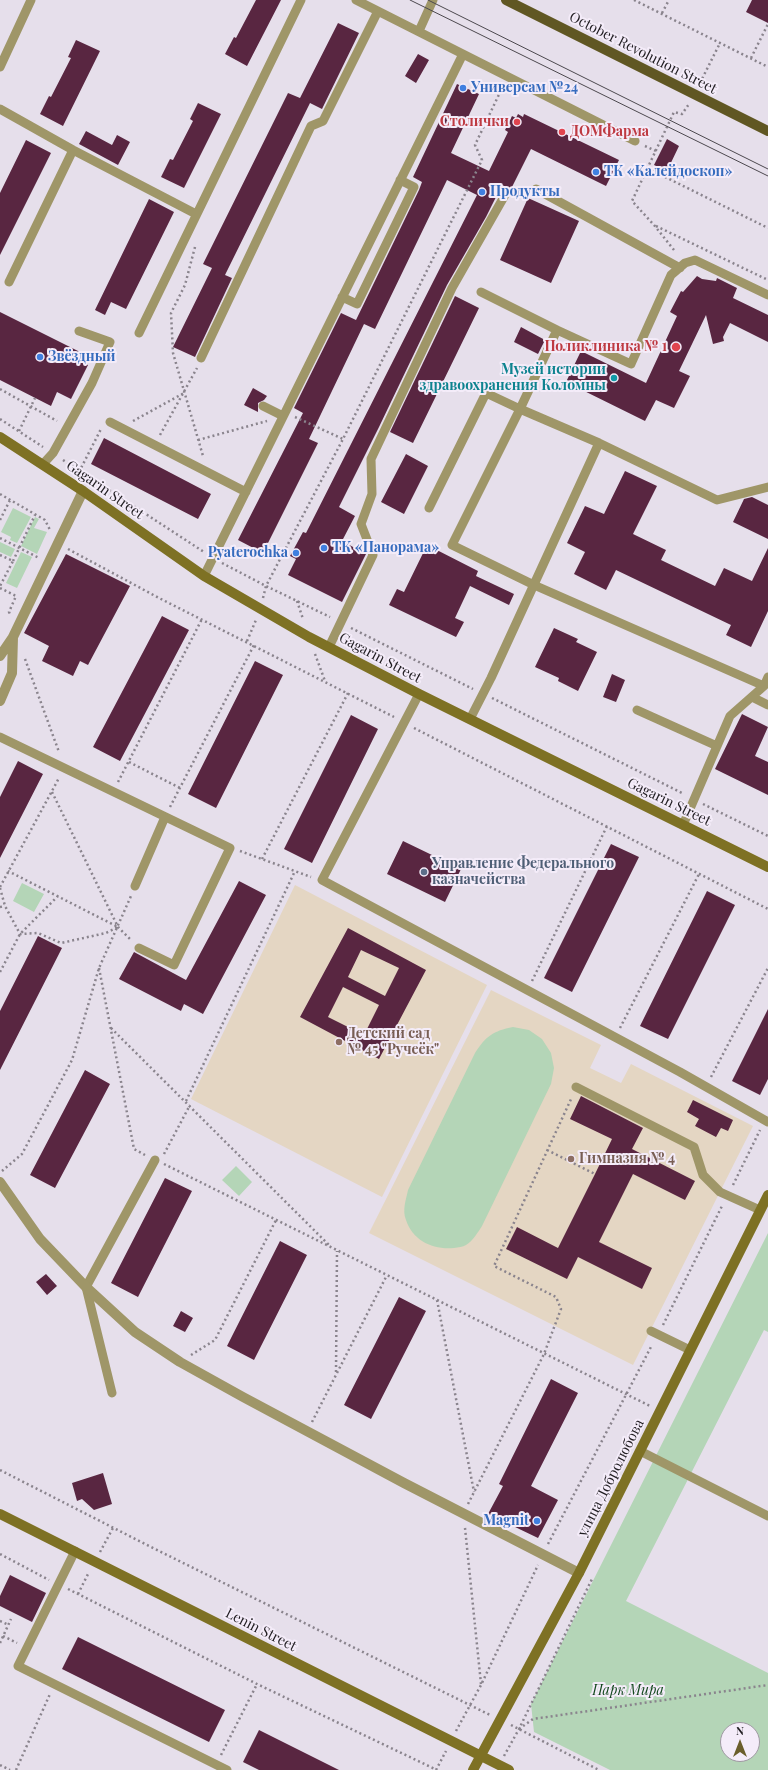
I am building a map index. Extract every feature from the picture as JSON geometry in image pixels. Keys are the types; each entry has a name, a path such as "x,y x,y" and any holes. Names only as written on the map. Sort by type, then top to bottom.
{"main road":[{"name":"October Revolution Street","path":"506,0 768,131"}],"street":[{"name":"Gagarin Street","path":"0,437 83,491 204,576 260,609 418,694 768,867"},
{"path":"0,656 15,634 83,491"},
{"path":"0,701 12,673 15,634"},
{"path":"1,1185 40,1239 86,1287 135,1332 180,1362 307,1431 463,1514 543,1553 579,1573"},
{"name":"улица Добролюбова","path":"473,1770 579,1573 768,1195"},
{"name":"Lenin Street","path":"0,1514 509,1770"}],"lane":[{"path":"0,67 31,0"},
{"path":"139,333 301,0"},
{"path":"356,0 635,141"},
{"path":"418,32 433,0"},
{"path":"201,358 311,126 323,121 378,11"},
{"path":"204,576 463,54"},
{"path":"0,109 73,150 196,214"},
{"path":"9,282 73,150"},
{"path":"342,297 357,304 414,187 400,180"},
{"path":"536,189 682,266"},
{"path":"330,647 373,555 361,524 372,494 370,458 452,288 505,195"},
{"path":"481,292 557,330 631,364 671,274 682,266 695,260 768,295"},
{"path":"557,330 520,409 452,545 534,585 764,686"},
{"path":"43,464 52,453 92,383 110,342 79,331"},
{"path":"430,508 486,393 599,443 717,500 768,487"},
{"path":"263,406 284,414"},
{"path":"110,422 246,492"},
{"path":"470,719 534,585 599,443"},
{"path":"683,825 730,716 764,686 768,677"},
{"path":"418,694 322,880 616,1038 766,1121"},
{"path":"752,697 768,705"},
{"path":"636,710 717,746"},
{"path":"0,737 230,848 174,965 139,948"},
{"path":"135,886 165,817"},
{"path":"576,1087 694,1147 703,1175 720,1192 760,1210"},
{"path":"112,1393 86,1287 158,1161"},
{"path":"654,1333 690,1350"},
{"path":"640,1450 768,1516"},
{"path":"75,1551 18,1666 227,1770"}],"path":[{"path":"634,0 768,67"},
{"path":"662,13 668,0"},
{"path":"751,58 768,24"},
{"path":"682,266 654,225 632,201 674,112 682,114 720,43"},
{"path":"247,641 260,609 266,586 343,439 482,160 475,145 508,76"},
{"path":"647,168 768,228"},
{"path":"191,225 196,244 185,285 171,313 173,354 208,472"},
{"path":"654,225 768,280"},
{"path":"154,444 184,393 201,358"},
{"path":"0,389 67,427"},
{"path":"122,427 184,393"},
{"path":"19,431 35,398"},
{"path":"198,440 284,414 343,439"},
{"path":"0,419 213,558 266,586 768,836"},
{"path":"0,494 45,520 57,544 768,909"},
{"path":"0,520 10,500"},
{"path":"15,634 9,612 16,596 0,587 35,515"},
{"path":"0,538 48,562"},
{"path":"0,555 13,561"},
{"path":"113,792 202,619"},
{"path":"165,817 254,645"},
{"path":"20,934 5,906 0,887 64,768 23,653"},
{"path":"262,859 348,693"},
{"path":"129,762 180,788"},
{"path":"52,792 118,927"},
{"path":"527,990 607,826"},
{"path":"230,848 322,880"},
{"path":"8,871 118,927 139,948"},
{"path":"186,1101 295,871"},
{"path":"616,1038 699,874"},
{"path":"0,1172 22,1154 72,1060 99,968 135,886"},
{"path":"0,972 20,934 58,896"},
{"path":"0,907 5,906"},
{"path":"20,934 38,933 61,943 106,933 118,927"},
{"path":"99,968 134,1149 660,1411"},
{"path":"706,1087 768,968"},
{"path":"110,1027 332,1248"},
{"path":"481,1685 463,1514 544,1354 561,1309 556,1298 494,1266 576,1087"},
{"path":"158,1161 190,1105"},
{"path":"0,1554 257,1684 436,1770 481,1685 543,1553 626,1394 654,1333 766,1121"},
{"path":"547,1150 595,1174"},
{"path":"180,1362 215,1340 276,1220"},
{"path":"336,1375 337,1251"},
{"path":"307,1431 386,1275"},
{"path":"436,1300 474,1493"},
{"path":"0,1470 470,1706 493,1716"},
{"path":"0,1643 11,1619"},
{"path":"0,1621 9,1625"},
{"path":"16,1770 54,1684"},
{"path":"216,1765 257,1684"},
{"path":"499,1765 519,1729 533,1719 768,1685"},
{"path":"511,1725 599,1770"},
{"path":"0,1765 10,1770"}],"shaded area":[{"name":"Детский сад № 45 \"Ручеёк\"","path":"295,885 487,985 382,1197 191,1099"},
{"name":"Гимназия № 4","path":"491,990 601,1045 590,1068 621,1083 631,1064 753,1126 633,1365 369,1233"}],"green space":[{"path":"13,508 31,517 17,543 10,540 11,537 1,532"},
{"path":"35,517 39,519 34,528 47,532 37,554 21,546"},
{"path":"0,542 15,549 11,557 0,552"},
{"path":"21,552 32,557 17,588 6,583"},
{"path":"22,883 44,894 34,912 13,901"},
{"path":"513,1027 529,1030 542,1039 551,1053 554,1068 551,1084 482,1226 475,1236 469,1243 462,1247 446,1248 431,1246 419,1239 414,1234 406,1220 404,1209 408,1190 475,1053 483,1042 491,1035 500,1030"},
{"path":"236,1166 252,1182 239,1196 222,1180"},
{"name":"Парк Мира","path":"768,1233 768,1332 764,1330 626,1601 768,1673 768,1770 610,1770 534,1732 531,1704"}],"building":[{"path":"256,0 281,0 247,66 225,54 234,37 236,38"},
{"path":"752,0 768,0 768,23 746,12"},
{"path":"338,23 359,33 322,109 310,103 225,275 232,278 195,357 173,347 212,268 203,264 288,93 300,98"},
{"path":"76,40 100,51 63,126 40,114 49,96 51,97 71,58 68,57"},
{"path":"418,54 429,60 416,83 405,76"},
{"path":"457,84 479,94 451,153 489,171 508,132 505,130 512,116 516,118 518,114 523,117 524,114 619,160 606,186 531,149 511,189 502,185 486,217 447,285 339,507 355,516 342,541 366,554 342,602 288,575 296,559 290,556 303,532 306,533 477,195 447,180 375,329 364,324 309,439 318,443 263,553 238,540 303,413 294,408 341,313 356,320 419,190 422,182 413,177"},
{"path":"198,103 221,114 184,188 161,177 170,159 173,160 193,121 190,119"},
{"path":"86,131 112,145 117,135 130,142 118,165 79,144"},
{"path":"667,139 679,146 667,171 654,165"},
{"path":"26,140 51,153 0,255 0,193"},
{"path":"528,198 579,221 551,283 500,260"},
{"path":"149,199 174,212 126,309 111,302 105,315 95,310"},
{"name":"Поликлиника № 1","path":"697,276 702,279 716,281 717,278 737,288 733,298 768,315 768,342 730,323 723,337 724,341 713,344 706,315 679,371 690,376 674,408 656,400 645,421 566,382 581,351 646,383 677,316 670,312 681,291 683,292"},
{"path":"455,296 479,308 413,443 390,432"},
{"name":"Звёздный","path":"0,312 82,353 78,360 88,365 71,399 57,392 51,406 0,380"},
{"path":"521,327 545,340 538,354 514,342"},
{"path":"253,388 267,396 264,400 258,403 258,412 244,405"},
{"path":"104,438 211,494 198,519 91,464"},
{"path":"406,454 428,466 404,514 381,502"},
{"path":"625,471 657,486 633,534 666,550 661,560 715,586 724,568 752,581 768,548 768,611 751,647 726,635 731,625 616,570 606,590 574,574 585,552 567,543 585,506 604,514"},
{"path":"752,497 768,505 768,539 733,522 744,499"},
{"path":"427,545 478,571 476,576 514,594 509,605 470,586 455,618 464,622 456,637 389,605 397,589 404,592"},
{"path":"66,554 130,586 88,665 80,661 73,676 42,661 49,646 24,633"},
{"path":"162,616 189,630 120,761 93,747"},
{"path":"554,628 578,639 576,642 597,652 578,691 558,681 559,678 535,667"},
{"path":"255,661 283,675 216,808 188,794"},
{"path":"612,674 625,680 616,702 603,697"},
{"path":"742,714 768,727 755,756 768,762 768,795 715,769"},
{"path":"351,715 378,729 312,863 284,849"},
{"path":"18,761 43,774 0,858 0,797"},
{"name":"Управление Федерального казначейства","path":"403,841 461,869 445,902 387,874"},
{"path":"611,844 639,857 572,992 544,978"},
{"path":"239,881 266,895 203,1014 184,1004 181,1011 119,979 134,952 186,980"},
{"path":"707,891 735,905 668,1039 640,1026"},
{"path":"348,928 426,970 379,1059 300,1017","holes":["361,950 399,968 385,996 348,977","343,987 379,1005 364,1035 328,1017"]},
{"path":"38,936 62,948 0,1070 0,1011"},
{"path":"768,1009 768,1079 760,1095 732,1081"},
{"path":"85,1070 110,1084 55,1188 30,1175"},
{"path":"581,1096 643,1128 632,1149 695,1181 685,1200 633,1174 599,1242 652,1268 642,1289 578,1257 567,1279 506,1249 517,1227 558,1248 595,1174 612,1139 570,1119"},
{"path":"693,1100 733,1120 728,1131 721,1128 716,1137 695,1126 699,1119 687,1112"},
{"path":"165,1178 192,1191 138,1297 111,1283"},
{"path":"280,1241 307,1255 254,1360 227,1346"},
{"path":"46,1274 57,1286 47,1295 36,1282"},
{"path":"399,1297 426,1311 371,1419 344,1405"},
{"path":"181,1311 193,1318 185,1332 173,1326"},
{"path":"551,1379 578,1393 531,1486 558,1500 538,1538 488,1514 503,1486 499,1484"},
{"path":"103,1473 112,1504 94,1510 82,1499 77,1501 72,1483"},
{"path":"10,1575 46,1593 32,1622 0,1606 0,1596"},
{"path":"78,1637 225,1710 209,1742 62,1669"},
{"path":"259,1730 339,1770 259,1770 243,1762"}],"tram line":[{"path":"410,0 768,176"},
{"path":"428,0 768,169"}],"place":[{"name":"Универсам №24","path":"463,88"},
{"name":"Столички","path":"517,122"},
{"name":"ДОМФарма","path":"562,132"},
{"name":"ТК «Калейдоскоп»","path":"596,172"},
{"name":"Продукты","path":"482,192"},
{"name":"Поликлиника № 1","path":"676,347"},
{"name":"Звёздный","path":"40,357"},
{"name":"Музей истории здравоохранения Коломны","path":"614,378"},
{"name":"ТК «Панорама»","path":"324,548"},
{"name":"Pyaterochka","path":"296,553"},
{"name":"Управление Федерального казначейства","path":"424,872"},
{"name":"Детский сад № 45 \"Ручеёк\"","path":"339,1042"},
{"name":"Гимназия № 4","path":"571,1159"},
{"name":"Magnit","path":"537,1521"}]}
